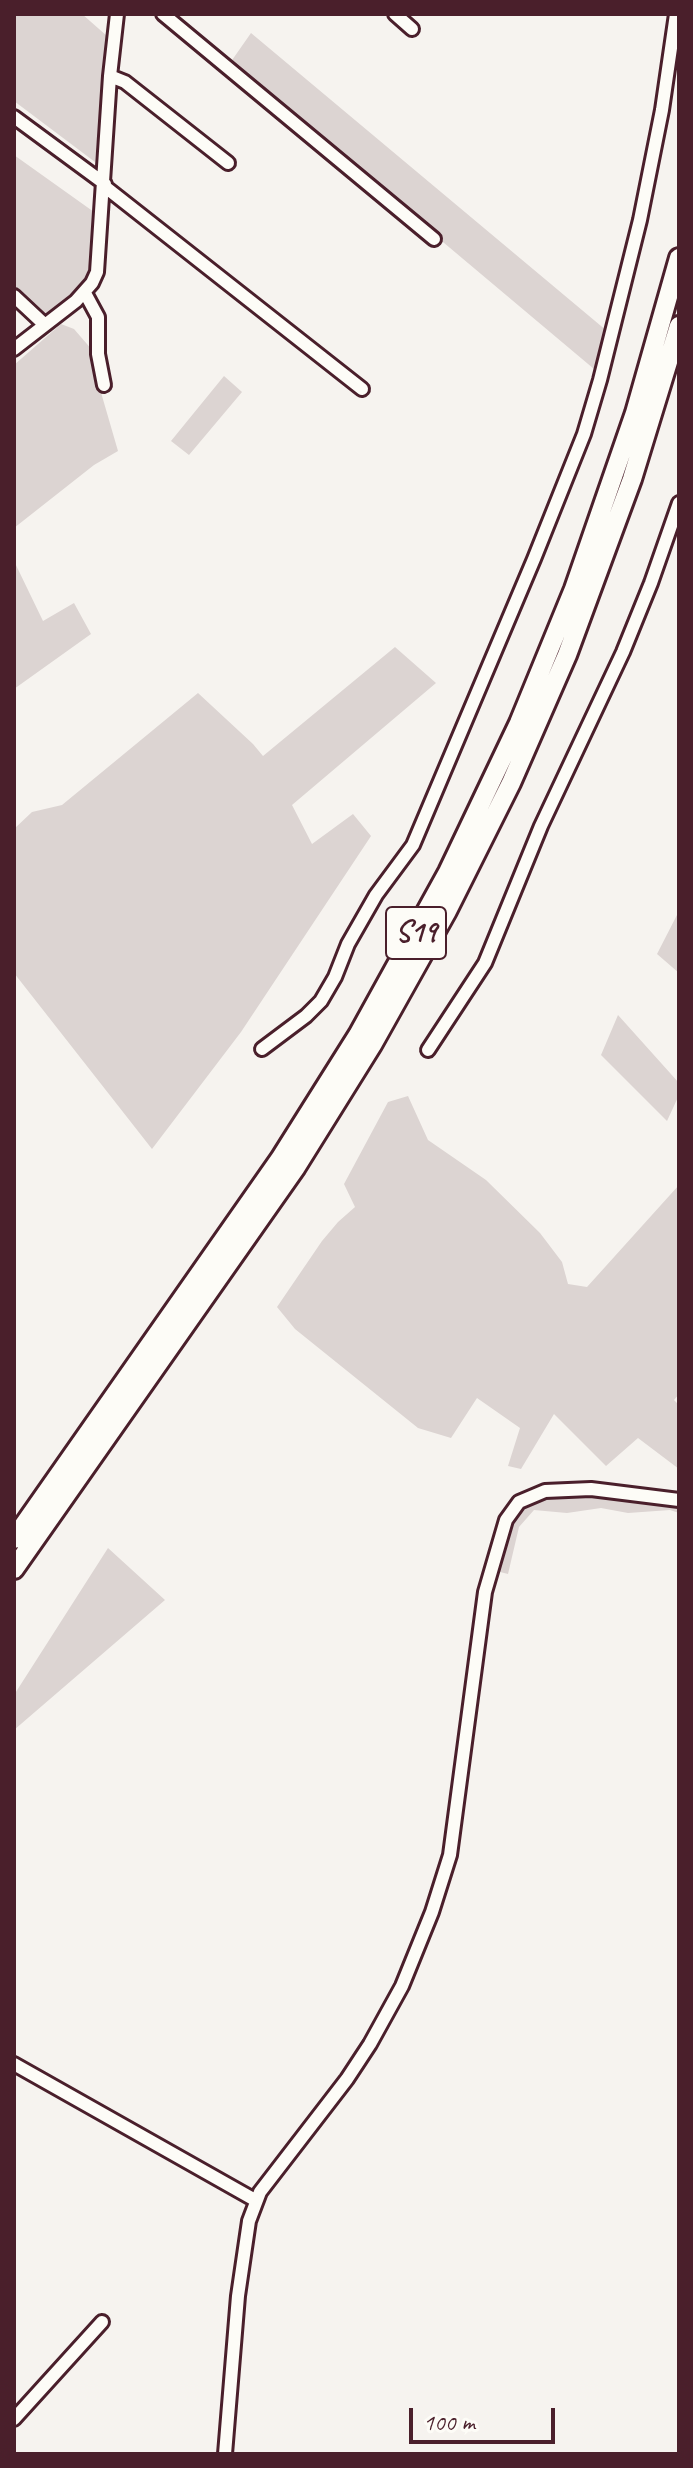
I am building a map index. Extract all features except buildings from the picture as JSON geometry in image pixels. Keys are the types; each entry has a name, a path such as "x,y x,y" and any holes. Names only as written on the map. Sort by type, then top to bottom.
{"highway":[{"name":"S19","path":"14,1539 280,1159 358,1035 448,872 519,723 578,578 635,413 679,258"},
{"name":"S19","path":"14,1569 305,1154 380,1032 441,923 505,796 572,642 632,479 679,326"}],"street":[{"path":"14,349 85,293 99,265 110,76 117,14"},
{"path":"163,14 434,239"},
{"path":"395,14 412,29"},
{"path":"262,1049 321,1001 376,895 413,845 584,434 640,220 662,110 676,14"},
{"path":"110,76 125,82 228,163"},
{"path":"14,117 362,389"},
{"path":"85,293 98,317 98,354 104,385"},
{"path":"14,296 45,325"},
{"path":"428,1050 485,963 541,826 623,652 679,503"},
{"path":"225,2454 244,2244 255,2200 370,2044 402,1986 432,1912 450,1855 485,1592 506,1520 519,1502 545,1491 591,1489 679,1500"},
{"path":"14,2064 255,2200"},
{"path":"14,2419 102,2322"}],"shaded area":[{"path":"14,14 82,14 107,36 95,162 14,101"},
{"path":"251,33 607,331 594,369 230,63"},
{"path":"14,155 94,212 92,255 86,277 81,287 45,315 14,289"},
{"path":"61,324 74,329 93,351 100,389 118,451 94,465 14,528 14,365"},
{"path":"224,376 242,392 189,455 171,441"},
{"path":"14,561 43,621 74,603 91,634 14,689"},
{"path":"395,647 436,683 292,805 312,844 353,814 371,836 241,1032 152,1149 14,973 14,829 32,812 62,805 198,693 263,756"},
{"path":"679,914 679,973 657,954"},
{"path":"618,1015 679,1083 679,1095 667,1121 601,1055"},
{"path":"408,1096 428,1140 486,1180 540,1233 562,1262 568,1284 587,1287 679,1185 679,1394 674,1400 679,1405 679,1469 638,1438 606,1466 554,1414 521,1469 508,1466 520,1428 477,1398 451,1438 418,1428 295,1329 277,1307 322,1241 355,1207 344,1184 388,1102"},
{"path":"590,1486 679,1493 679,1513 670,1510 628,1513 601,1508 567,1513 534,1510 519,1527 508,1574 496,1571 507,1530 523,1504"},
{"path":"108,1548 165,1600 14,1730 14,1695"}]}
